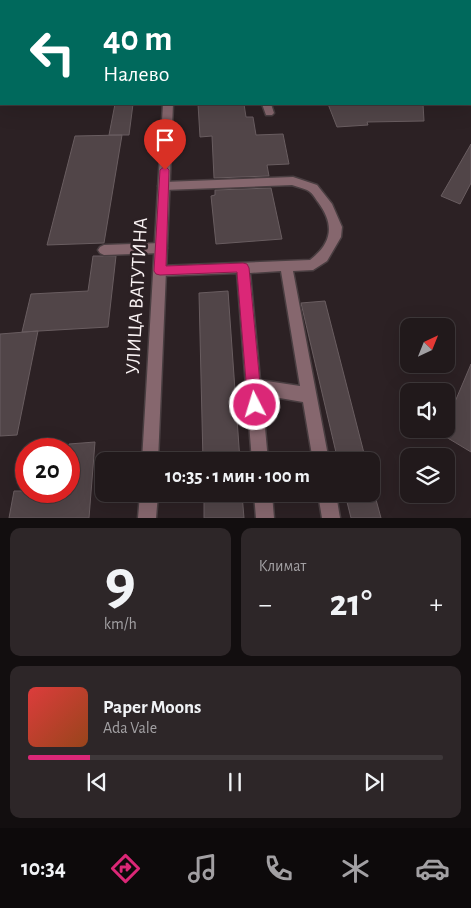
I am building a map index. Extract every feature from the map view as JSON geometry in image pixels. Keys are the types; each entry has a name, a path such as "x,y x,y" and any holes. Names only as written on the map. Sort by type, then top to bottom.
{"street":[{"name":"УЛИЦА ВАТУТИНА","path":"150,452 168,105"},
{"path":"160,271 313,265 323,257 335,237 336,227 328,207 313,188 293,181 164,186"},
{"path":"104,250 161,248"},
{"path":"286,266 319,452"},
{"path":"243,268 259,452"},
{"path":"253,386 308,395"},
{"path":"147,518 148,502"},
{"path":"264,502 265,518"},
{"path":"328,502 331,518"}],"building":[{"path":"115,105 133,105 129,135 109,135"},
{"path":"198,105 244,105 246,117 253,117 256,135 283,134 289,164 267,165 269,176 214,178 212,136 200,137"},
{"path":"328,105 423,105 424,121 367,122 368,125 337,127"},
{"path":"122,135 104,243 47,245 75,136"},
{"path":"471,144 471,183 460,204 441,196"},
{"path":"271,188 282,239 216,244 211,196 215,195 215,190"},
{"path":"93,256 116,256 108,327 22,332 31,294 88,291"},
{"path":"228,291 239,452 203,452 199,293"},
{"path":"325,301 364,452 336,452 301,303"},
{"path":"38,331 17,435 0,436 0,334"},
{"path":"471,364 471,452 448,438 455,438 455,402"},
{"path":"95,442 89,518 9,518 14,491 15,503 80,503 80,443"},
{"path":"204,502 243,502 244,518 204,518"},
{"path":"347,502 377,502 381,518 351,518"}],"route":[{"path":"165,170 160,271 243,268 255,405"}]}
